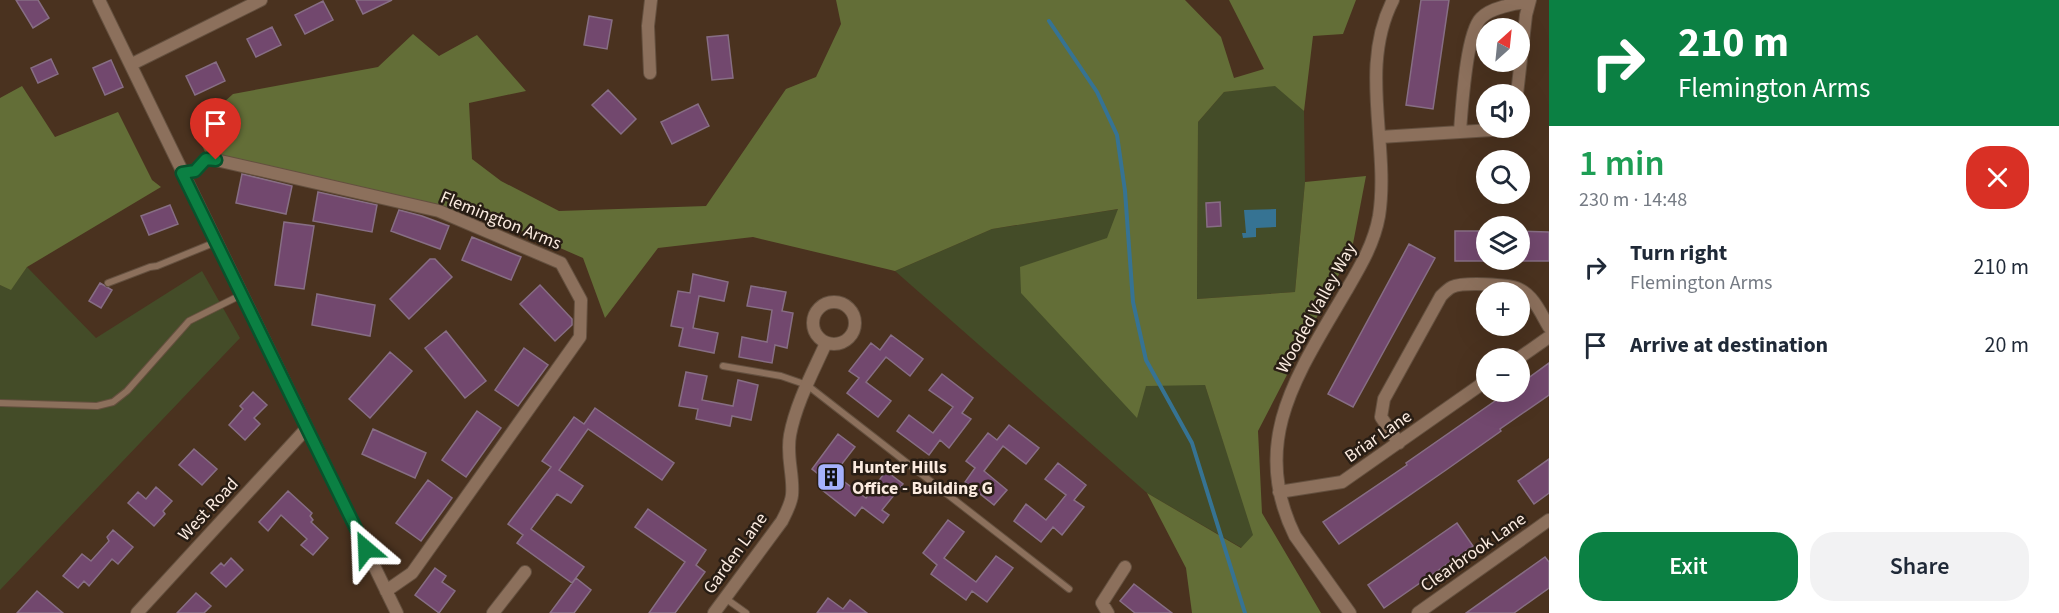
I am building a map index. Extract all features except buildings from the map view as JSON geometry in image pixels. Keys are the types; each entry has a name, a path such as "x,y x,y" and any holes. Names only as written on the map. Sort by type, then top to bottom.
{"street":[{"path":"99,0 397,613"},
{"path":"132,64 261,0"},
{"path":"650,73 648,26 651,0"},
{"name":"Wooded Valley Way","path":"1350,613 1295,536 1279,492 1276,455 1286,405 1310,355 1364,259 1375,232 1381,204 1377,61 1381,32 1393,0"},
{"path":"1460,131 1471,36 1481,17 1504,6 1529,1 1518,84"},
{"path":"1380,136 1476,130"},
{"name":"Flemington Arms","path":"182,173 195,171 206,159 216,160 439,211 561,263 581,300 580,337 412,573 386,591"},
{"path":"1399,443 1382,417 1384,399 1441,296 1447,290 1462,285 1509,286 1519,289 1535,304 1549,327"},
{"path":"1530,350 1549,337"},
{"name":"Garden Lane","path":"714,613 782,521 788,509 792,497 788,451 790,436 807,385 826,343"},
{"name":"Briar Lane","path":"1279,492 1342,482 1476,388"},
{"name":"West Road","path":"137,613 306,429"},
{"name":"Clearbrook Lane","path":"1418,613 1549,520"},
{"path":"1108,613 1102,603 1125,567"},
{"path":"493,613 525,572"}],"lane":[{"path":"108,284 216,242"},
{"path":"0,403 97,406 113,402 127,391 189,321 241,295"},
{"path":"723,366 781,376 807,385 1069,589"},
{"path":"725,598 746,613"}],"green space":[{"path":"836,0 1185,0 1221,37 1234,78 1264,69 1229,0 1356,0 1343,34 1313,36 1304,111 1275,86 1224,92 1198,122 1197,299 1295,292 1305,182 1366,176 1352,249 1258,431 1262,513 1321,613 1192,613 1186,568 1147,493 1241,548 1253,535 1205,385 1146,386 1137,418 1021,293 1020,267 1107,238 1118,209 992,229 895,271 753,237 658,248 605,318 583,258 498,221 216,154 207,159 194,129 233,94 378,67 413,34 439,56 477,35 526,91 469,103 472,159 501,181 559,211 706,206 786,89 816,77 841,24"},
{"path":"1276,85 1304,111 1305,182 1295,292 1197,299 1198,122 1224,92"},
{"path":"22,86 55,137 118,112 152,180 161,187 27,267 11,290 0,285 0,98"},
{"path":"1119,209 1205,385 1254,535 1242,548 1147,493 895,271 992,229"},
{"path":"27,267 96,338 202,271 240,338 0,590 0,285 11,289"}],"water":[{"path":"1276,209 1276,227 1256,228 1256,237 1243,238 1242,233 1246,233 1244,210"}],"waterway":[{"path":"1049,21 1097,92 1117,135 1125,191 1133,302 1146,360 1192,443 1245,613"}],"place":[{"name":"Hunter Hills Office - Building G","path":"831,477"}],"route":[{"path":"216,160 206,159 195,171 182,173 366,549"}]}
